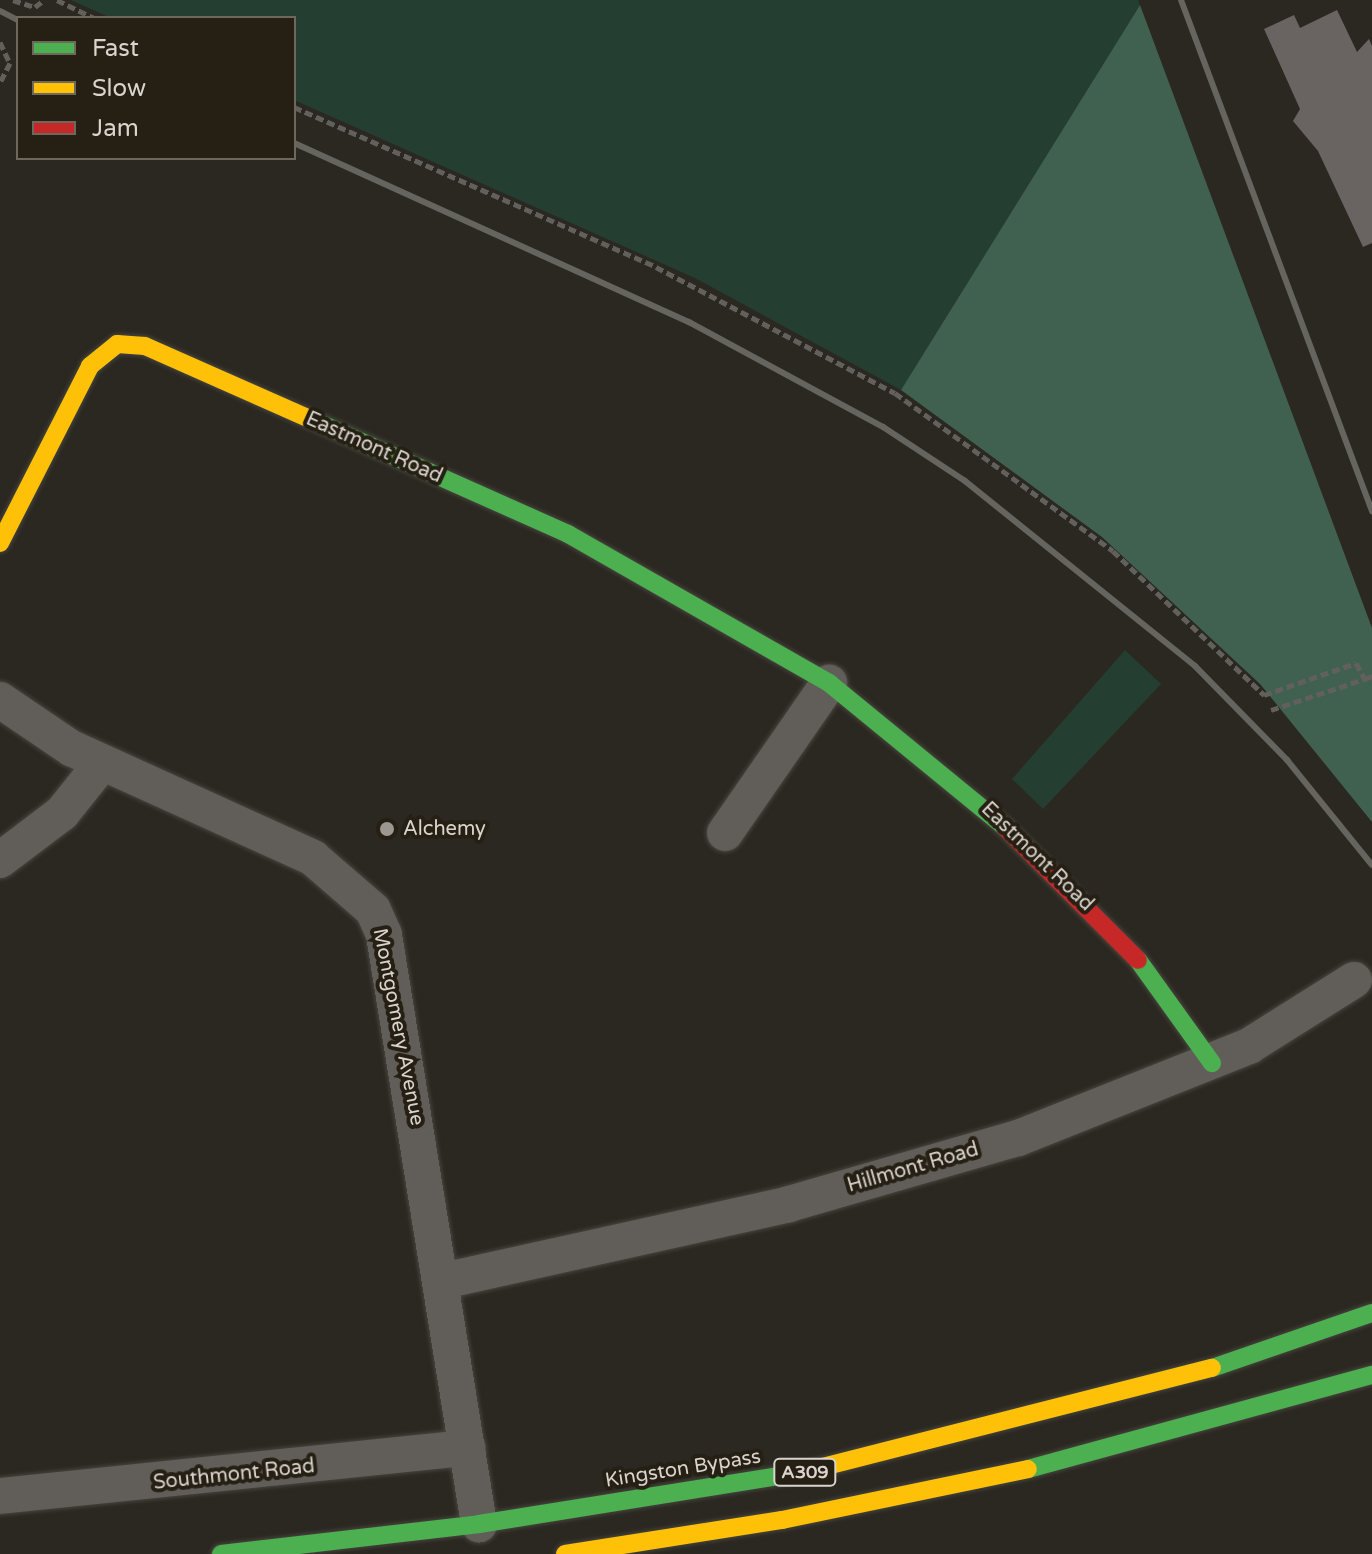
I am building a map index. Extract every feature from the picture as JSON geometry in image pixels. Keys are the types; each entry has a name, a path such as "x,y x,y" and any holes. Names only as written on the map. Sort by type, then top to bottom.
{"main road":[{"name":"Eastmont Road","path":"0,543 90,366 102,351 130,342 568,534 829,683 972,796 1080,896 1148,971 1212,1063"},
{"name":"Kingston Bypass","path":"221,1554 479,1524 813,1470 987,1431 1213,1368 1372,1313"},
{"name":"A309","path":"565,1554 782,1520 1016,1472 1372,1375"}],"street":[{"path":"725,833 829,683"},
{"name":"Montgomery Avenue","path":"0,700 102,763 313,858 373,910 384,935 443,1281 479,1524"},
{"path":"0,860 62,813 102,763"},
{"name":"Hillmont Road","path":"443,1281 789,1204 1018,1138 1212,1063 1354,980"},
{"name":"Southmont Road","path":"0,1496 468,1448"}],"path":[{"path":"16,0 35,7 44,0"},
{"path":"57,0 90,16"},
{"path":"0,42 10,63 0,83"},
{"path":"296,108 656,267 895,393 1113,551 1264,695 1356,663 1365,679"},
{"path":"1271,710 1372,676"}],"green space":[{"path":"71,0 1138,0 1140,5 901,390 695,278 296,101 296,16 107,16"},
{"path":"1140,5 1372,628 1372,822 1260,684 1102,537 901,390"},
{"path":"1125,650 1161,684 1043,809 1012,779"}],"building":[{"path":"1337,10 1357,52 1369,39 1372,46 1372,243 1363,247 1318,151 1293,121 1300,109 1264,29 1294,15 1300,28"}],"railway":[{"path":"1181,0 1372,511"},
{"path":"0,11 16,19"},
{"path":"296,144 689,322 883,427 965,481 1195,666 1287,760 1372,865"}],"traffic: fast":[{"path":"310,419 568,534 829,683 1005,827"},
{"path":"1138,960 1212,1063"},
{"path":"1212,1368 1372,1313"},
{"path":"1028,1469 1372,1375"},
{"path":"221,1554 479,1524 803,1472"}],"traffic: slow":[{"path":"0,543 90,366 117,344 145,346 310,419"},
{"path":"803,1472 1212,1368"},
{"path":"565,1554 782,1520 1028,1469"}],"traffic: jam":[{"path":"1005,827 1138,960"}],"place":[{"name":"Alchemy","path":"387,829"}]}
